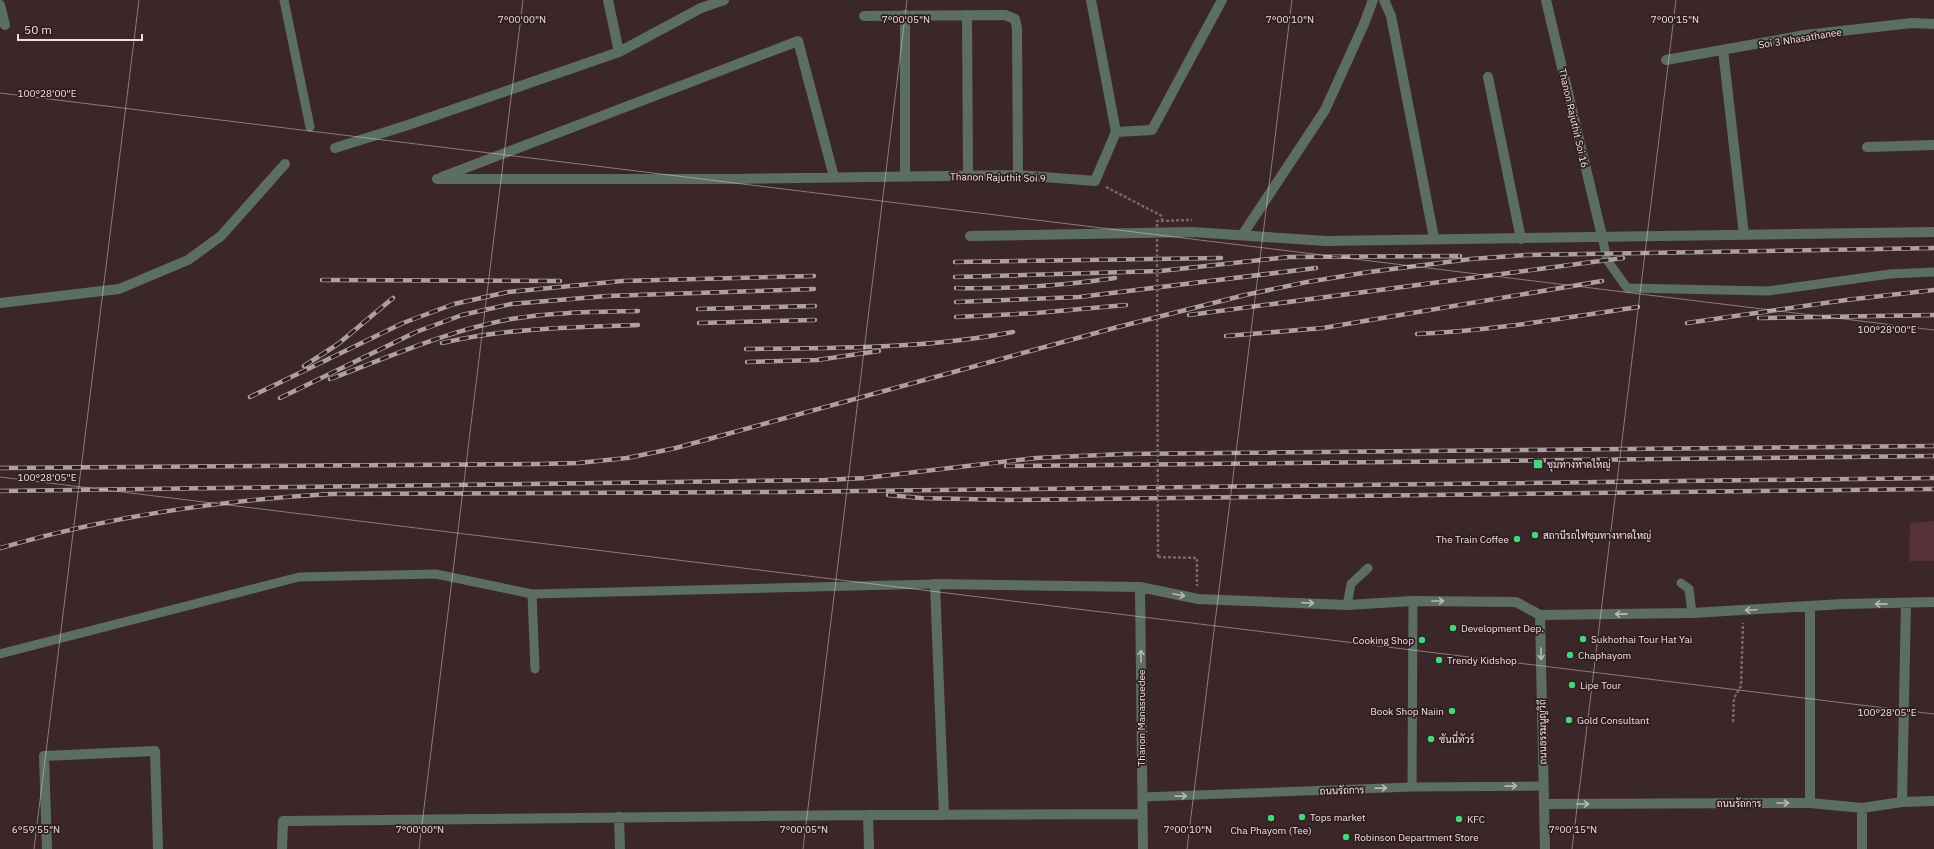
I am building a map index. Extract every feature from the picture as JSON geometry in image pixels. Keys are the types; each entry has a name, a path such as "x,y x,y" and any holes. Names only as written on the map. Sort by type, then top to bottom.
{"street":[{"path":"608,0 619,52"},
{"path":"336,148 408,125 619,52 701,8 724,0"},
{"path":"1091,0 1116,132 1095,181"},
{"path":"1116,132 1152,130 1222,0"},
{"path":"1243,234 1325,110 1364,24 1373,0"},
{"path":"1384,0 1392,24 1434,238"},
{"name":"Thanon Rajuthit Soi 16","path":"1546,0 1602,236"},
{"path":"0,5 5,25"},
{"path":"905,15 905,176"},
{"path":"966,15 968,176"},
{"path":"864,16 1011,16 1016,23 1018,175"},
{"name":"Soi 3 Nhasathanee","path":"1666,60 1805,35 1912,23 1934,24"},
{"name":"Thanon Rajuthit Soi 9","path":"834,177 798,41 436,179 732,179 1018,175 1095,181"},
{"path":"1723,50 1744,235"},
{"path":"1488,77 1521,239"},
{"path":"1867,147 1934,145"},
{"path":"0,303 119,289 188,260 221,236 285,164"},
{"path":"970,236 1163,233 1243,234 1326,241 1434,238 1521,239 1602,236 1934,232"},
{"path":"944,815 935,584 1140,587 1198,599 1346,605 1413,601 1516,602 1540,615 1692,613 1810,606 1934,602"},
{"name":"Thanon Manasruedee","path":"1140,587 1143,849"},
{"path":"1902,802 1906,603"},
{"path":"1810,606 1810,803"},
{"name":"ถนนธรรมนูญวิถี","path":"1540,615 1545,849"},
{"path":"47,849 44,756 155,751 158,849"},
{"name":"ถนนรัถการ","path":"1544,804 1810,803 1862,808 1902,802 1934,801"},
{"path":"1862,808 1862,849"},
{"path":"282,849 283,822 868,815 1142,814"},
{"path":"868,815 869,849"},
{"path":"619,818 620,849"}],"lane":[{"path":"284,0 310,127"},
{"path":"1602,236 1607,260 1627,288 1768,292 1890,274 1934,272"},
{"path":"1346,605 1351,584 1368,568"},
{"path":"0,654 299,577 436,574 532,594 935,584"},
{"path":"1681,583 1689,589 1692,613"},
{"path":"532,594 535,669"},
{"path":"1412,787 1413,601"},
{"name":"ถนนรัถการ","path":"1142,797 1412,787 1543,786"}],"path":[{"path":"1095,181 1162,216 1163,233"},
{"path":"1192,220 1157,221 1158,556 1197,558 1198,599"},
{"path":"1733,722 1734,698 1741,686 1743,610"}],"shaded area":[{"path":"1934,521 1934,561 1909,561 1910,523"}],"railway":[{"path":"0,468 539,464 578,463 627,458 676,448 1114,328 1245,295 1307,282 1369,272 1471,259 1526,255 1934,248"},
{"path":"955,277 1160,271 1289,257 1460,256"},
{"path":"955,262 1221,258"},
{"path":"1189,315 1623,258"},
{"path":"956,302 1079,297 1316,268"},
{"path":"250,397 403,323 454,304 508,292 622,281 814,276"},
{"path":"956,288 1036,286 1115,278"},
{"path":"322,280 560,281"},
{"path":"1226,336 1323,328 1602,281"},
{"path":"280,398 416,332 462,315 511,304 607,296 814,289"},
{"path":"1687,323 1846,300 1934,290"},
{"path":"304,366 338,344 393,298"},
{"path":"956,317 1036,313 1126,305"},
{"path":"698,309 815,306"},
{"path":"1417,334 1500,327 1638,307"},
{"path":"330,379 419,345 488,324 511,319 543,315 638,311"},
{"path":"1759,318 1934,315"},
{"path":"699,323 815,320"},
{"path":"442,343 515,331 638,325"},
{"path":"746,349 847,348 914,345 980,338 1013,332"},
{"path":"747,362 817,360 879,351"},
{"path":"0,491 825,480 865,478 1036,458 1124,454 1934,446"},
{"path":"1006,466 1934,456"},
{"path":"0,548 81,527 164,512 247,501 331,494 780,492 1934,478"},
{"path":"888,495 921,498 1007,500 1934,489"}],"place":[{"name":"ชุมทางหาดใหญ่","path":"1538,464"},
{"name":"สถานีรถไฟชุมทางหาดใหญ่","path":"1535,535"},
{"name":"The Train Coffee","path":"1517,539"},
{"name":"Development Dep.","path":"1453,628"},
{"name":"Sukhothai Tour Hat Yai","path":"1583,639"},
{"name":"Cooking Shop","path":"1422,640"},
{"name":"Chaphayom","path":"1570,655"},
{"name":"Trendy Kidshop","path":"1439,660"},
{"name":"Lipe Tour","path":"1572,685"},
{"name":"Book Shop Naiin","path":"1452,711"},
{"name":"Gold Consultant","path":"1569,720"},
{"name":"ซันนี่ทัวร์","path":"1431,739"},
{"name":"Tops market","path":"1302,817"},
{"name":"Cha Phayom (Tee)","path":"1271,818"},
{"name":"KFC","path":"1459,819"},
{"name":"Robinson Department Store","path":"1346,837"}]}
